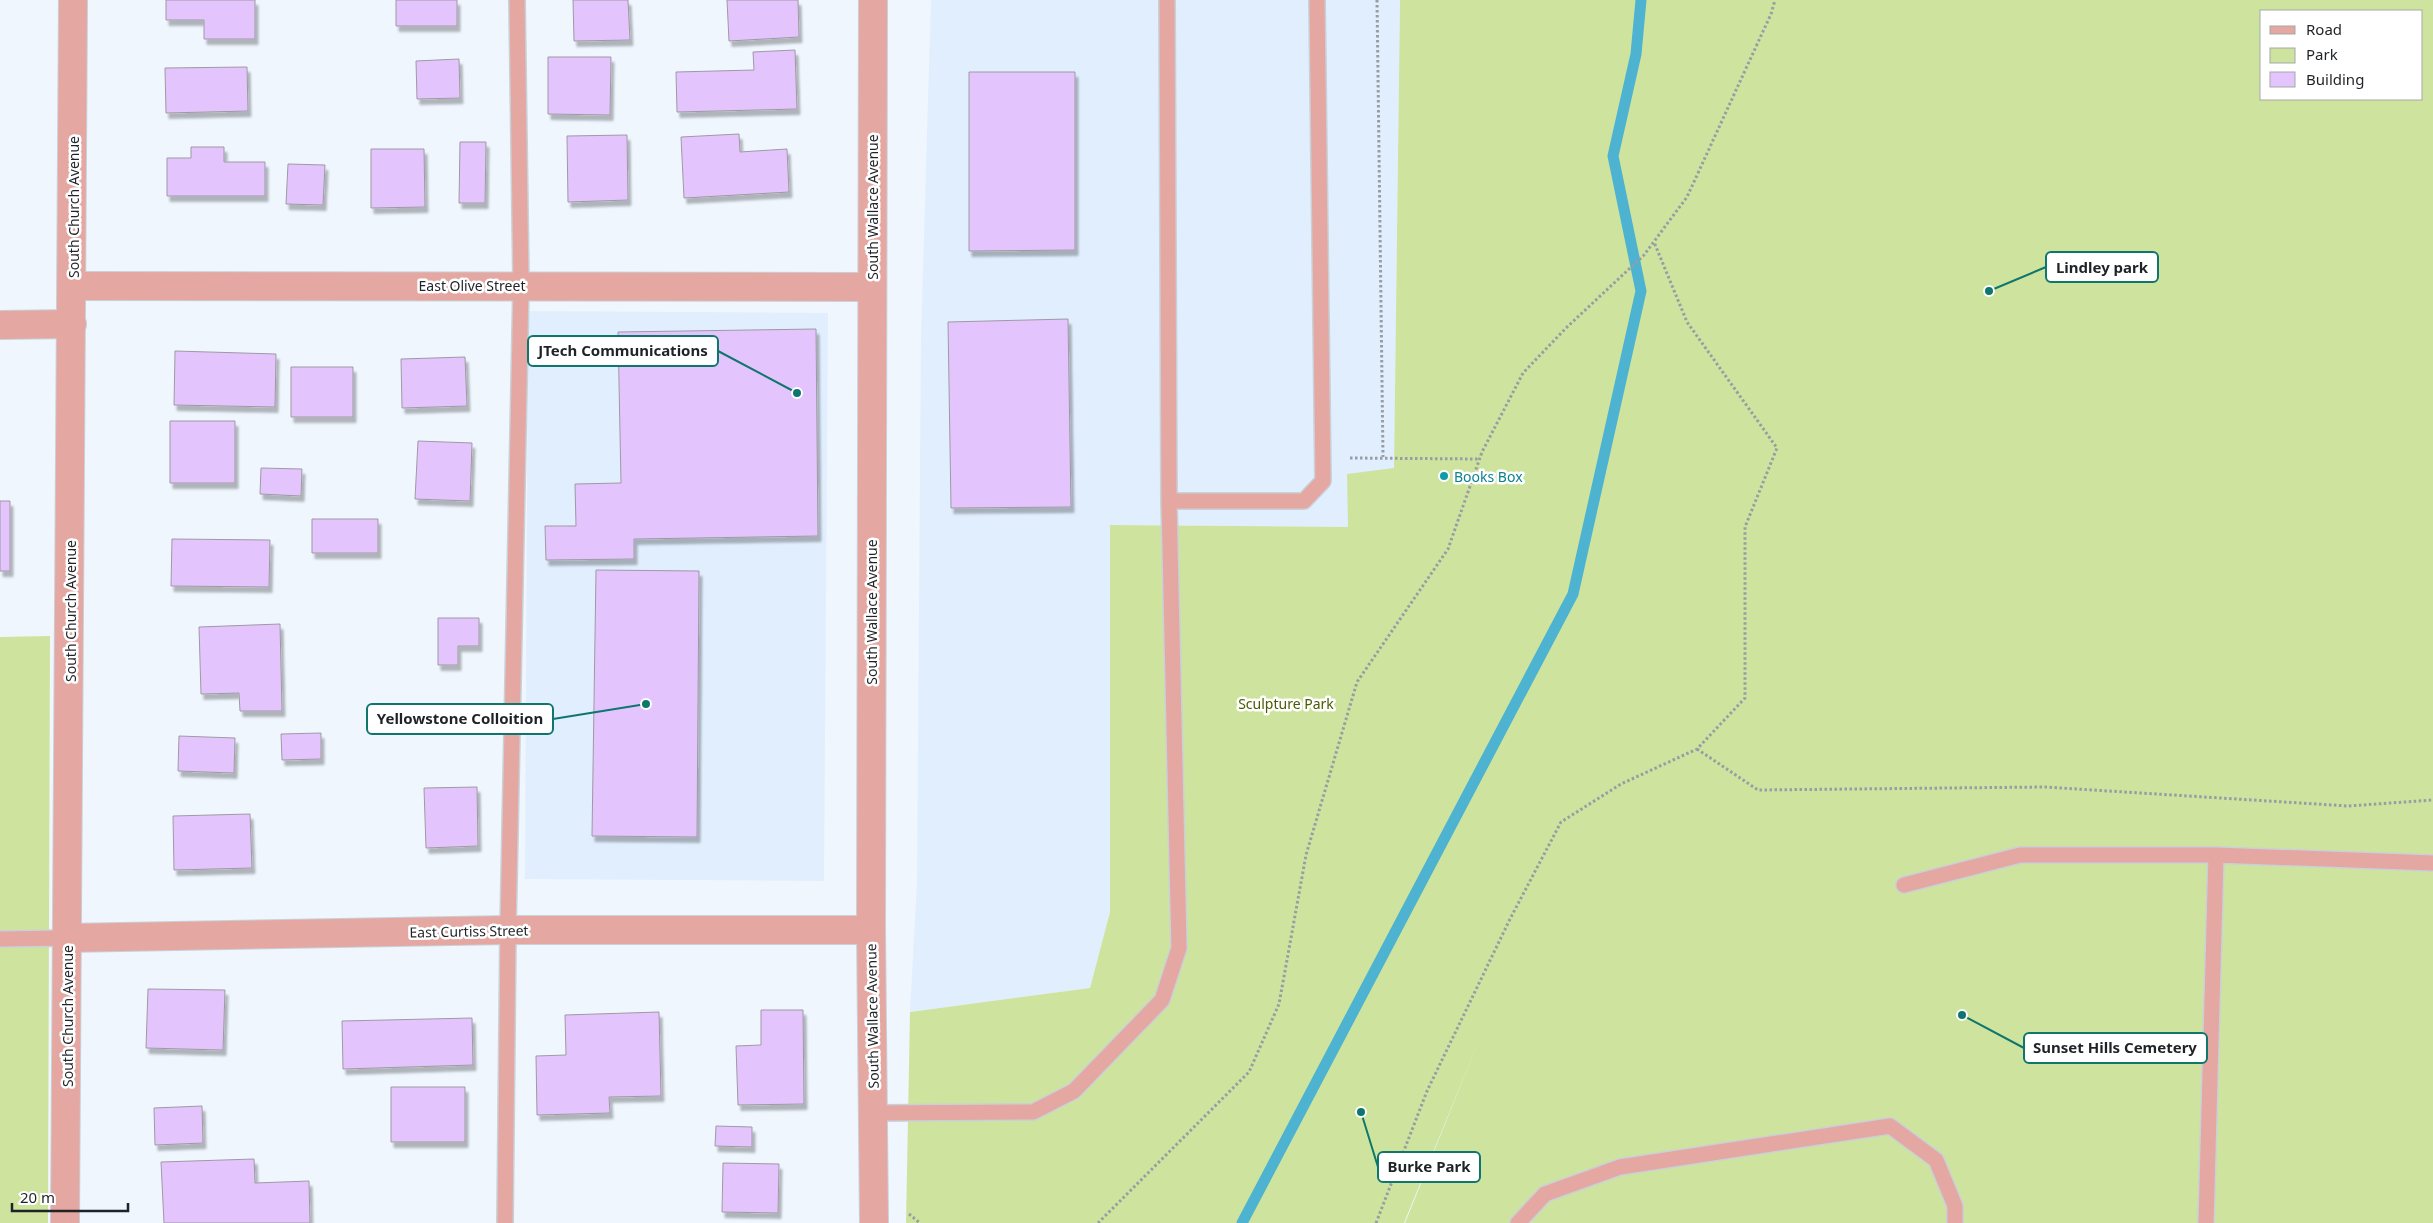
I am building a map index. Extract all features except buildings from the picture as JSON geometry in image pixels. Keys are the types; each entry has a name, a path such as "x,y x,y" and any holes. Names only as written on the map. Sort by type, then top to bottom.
{"street":[{"name":"South Church Avenue","path":"65,1223 73,286 73,0"},
{"name":"South Wallace Avenue","path":"873,0 871,930 874,1223"},
{"name":"East Olive Street","path":"73,286 521,285 871,287"},
{"path":"0,325 72,324"},
{"name":"East Curtiss Street","path":"68,938 508,930 871,930"}],"lane":[{"path":"505,1223 508,930 521,285 517,0"},
{"path":"874,1113 1033,1112 1074,1091 1162,1000 1178,948 1169,501 1167,0"},
{"path":"1169,501 1304,501 1324,481 1317,0"},
{"path":"1904,884 2020,855 2216,855 2433,863"},
{"path":"2206,1223 2216,855"},
{"path":"0,939 68,938"},
{"path":"1518,1223 1544,1194 1620,1167 1890,1126 1936,1160 1955,1206 1955,1223"}],"path":[{"path":"1377,0 1383,457"},
{"path":"1098,1223 1249,1072 1279,1004 1306,855 1357,682 1448,549 1479,459 1523,373 1566,328 1644,254 1687,197 1771,14 1775,0"},
{"path":"1376,1223 1427,1091 1510,919 1561,822 1622,784 1697,750 1745,698 1745,527 1777,448 1687,322 1654,242"},
{"path":"1323,459 1383,457 1479,459"},
{"path":"1697,750 1758,790 2045,787 2348,806 2433,800"}],"shaded area":[{"path":"931,0 1400,0 1394,468 1348,527 1110,525 1110,912 1090,988 910,1012 917,882 921,337"},
{"path":"528,311 828,313 824,881 525,879"}],"green space":[{"name":"Sculpture Park","path":"1400,0 2433,0 2433,1223 1405,1223 1479,1040 1404,1223 906,1223 910,1012 1090,988 1110,912 1110,525 1348,527 1347,474 1394,468"},
{"path":"50,636 48,1223 0,1223 0,637"}],"waterway":[{"path":"1242,1223 1573,594 1641,291 1613,156 1636,54 1641,0"}],"place":[{"name":"Lindley park","path":"1989,291"},
{"name":"JTech Communications","path":"797,393"},
{"name":"Books Box","path":"1444,476"},
{"name":"Yellowstone Colloition","path":"646,704"},
{"name":"Sunset Hills Cemetery","path":"1962,1015"},
{"name":"Burke Park","path":"1361,1112"}]}
